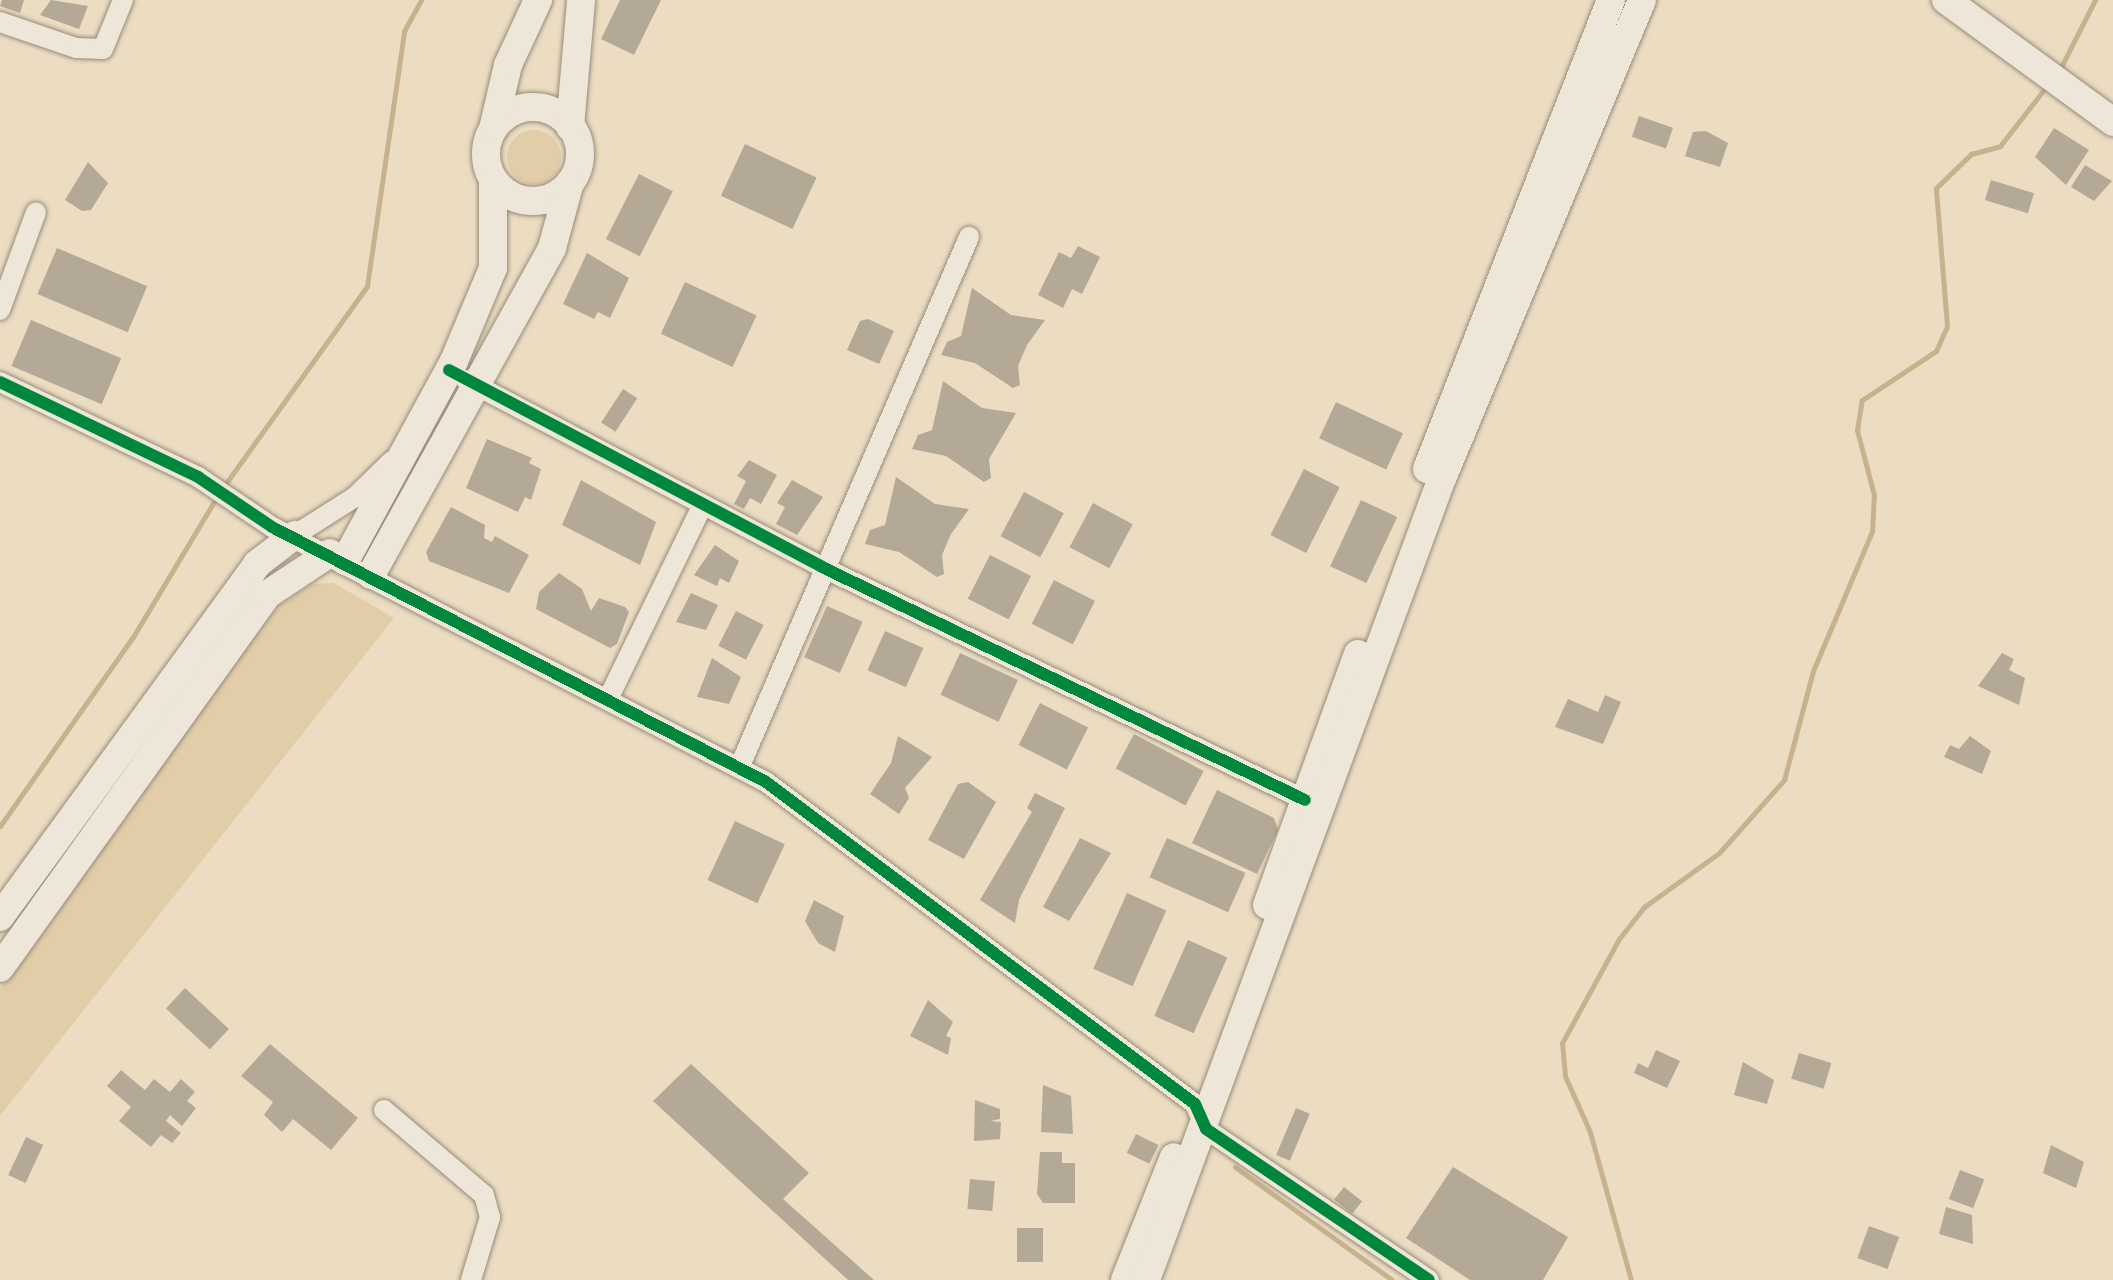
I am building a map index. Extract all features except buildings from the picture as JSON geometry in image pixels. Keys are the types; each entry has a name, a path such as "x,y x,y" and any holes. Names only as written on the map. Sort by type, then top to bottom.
{"main road":[{"path":"0,968 268,594 338,557 408,445 449,370 493,268 493,180 486,155 508,65 538,0"},
{"path":"371,575 480,388 552,248 579,147 570,126 582,0"},
{"path":"1146,1280 1305,800 1611,0"},
{"path":"1125,1280 1200,1117 1442,481 1642,0"},
{"path":"1946,0 2113,122"},
{"path":"493,130 526,108 552,112 570,126"},
{"path":"493,180 512,196 538,201 570,182"},
{"path":"0,917 257,564 295,535"}],"street":[{"path":"0,22 76,48 103,49 123,0"},
{"path":"0,310 36,212"},
{"path":"739,768 822,567 969,237"},
{"path":"449,370 822,567 1305,800"},
{"path":"0,382 198,477 244,512 338,557 739,768 1200,1117 1428,1280"},
{"path":"295,535 355,497 408,445"},
{"path":"608,699 702,506"},
{"path":"384,1110 484,1195 490,1217 470,1280"}],"shaded area":[{"path":"534,130 553,138 561,157 553,176 534,184 515,176 507,157 515,138"},
{"path":"334,583 394,618 0,1116 0,989 139,783 279,606 312,584"}],"waterway":[{"path":"224,486 367,286 404,31 421,0"},
{"path":"2059,71 2095,0"},
{"path":"1631,1280 1590,1132 1565,1076 1562,1043 1619,939 1644,907 1719,853 1784,780 1813,671 1872,531 1874,495 1857,430 1862,400 1936,351 1947,326 1936,188 1971,154 2000,146 2046,87"},
{"path":"0,826 133,637 218,495"},
{"path":"1235,1167 1392,1280"}],"cycle path":[{"path":"449,370 822,567 1305,800"},
{"path":"0,382 198,477 272,527 766,782 1195,1104 1206,1129 1429,1280"}]}
